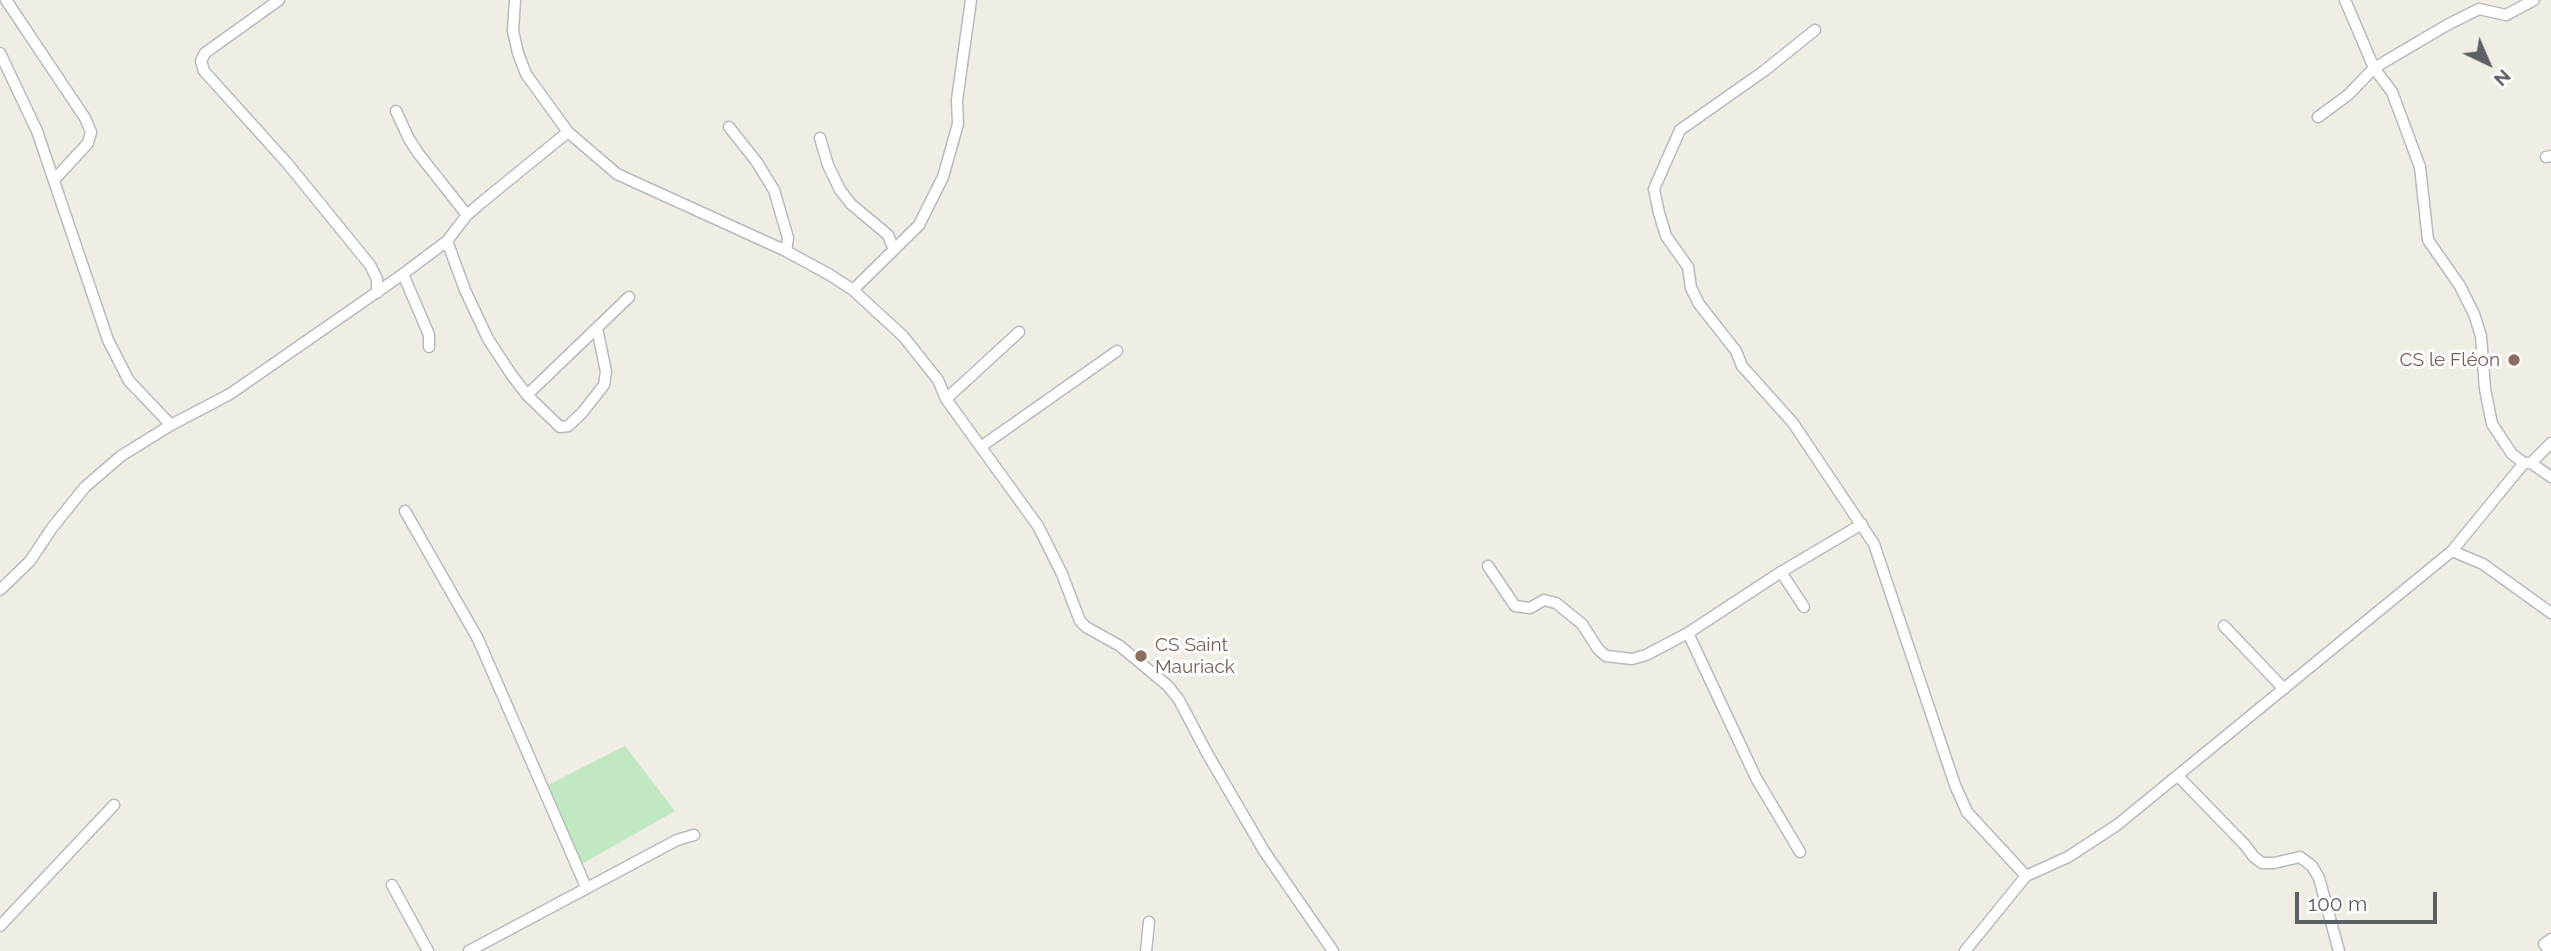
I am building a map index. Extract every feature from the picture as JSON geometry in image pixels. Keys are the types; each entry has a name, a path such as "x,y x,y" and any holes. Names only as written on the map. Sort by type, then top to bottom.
{"street":[{"path":"6,0 85,118 91,132 88,144 54,180"},
{"path":"279,0 205,52 201,61 204,71 287,163 370,265 377,279 377,293"},
{"path":"515,0 513,31 526,74 568,132 617,174 786,251 830,275 853,290 903,337 938,380 946,399 1038,526 1062,574 1080,621 1120,646 1168,686 1179,700 1264,851 1333,951"},
{"path":"853,290 919,225 943,177 958,124 957,100 971,0"},
{"path":"2345,0 2374,68 2392,92 2420,167 2428,240 2460,286 2474,314 2481,336 2485,388 2492,424 2512,454 2551,477"},
{"path":"2318,117 2348,95 2374,68 2447,25 2479,9 2506,15 2534,0"},
{"path":"1815,30 1764,71 1679,130 1654,190 1666,236 1688,267 1691,288 1699,304 1729,341 1742,366 1793,423 1874,544 1950,772 1967,812 2026,876"},
{"path":"0,53 37,131 108,340 129,381 171,425"},
{"path":"396,111 418,153 467,215"},
{"path":"729,127 756,161 774,190 788,238 786,251"},
{"path":"0,590 30,561 52,528 85,488 121,456 171,425 230,394 377,293 447,241 467,215 568,132"},
{"path":"820,138 828,165 840,190 851,204 888,235 894,250"},
{"path":"447,241 464,290 488,339 527,395 560,427 568,426 582,413 604,385 606,379 597,328"},
{"path":"403,274 429,335 429,347"},
{"path":"527,395 629,297"},
{"path":"946,399 1019,332"},
{"path":"982,446 1117,351"},
{"path":"1965,951 2026,876 2068,857 2117,825 2452,551 2527,463 2551,443"},
{"path":"405,511 478,639 586,887"},
{"path":"1488,566 1515,606 1530,608 1544,600 1556,603 1582,624 1598,649 1612,658 1639,658 1688,633 1781,572 1862,524"},
{"path":"2452,551 2483,564 2551,613"},
{"path":"1781,572 1804,607"},
{"path":"2224,626 2284,689"},
{"path":"1688,633 1756,778 1800,852"},
{"path":"2178,776 2262,863 2300,857 2312,866 2319,878 2339,951"},
{"path":"0,926 114,805"},
{"path":"469,951 677,840 694,835"},
{"path":"392,885 428,951"},
{"path":"1146,951 1149,922"},
{"path":"2550,951 2543,944 2551,939"}],"green space":[{"path":"625,746 675,811 580,865 544,787"}],"place":[{"name":"CS le Fléon","path":"2514,360"},
{"name":"CS Saint Mauriack","path":"1141,656"}]}
